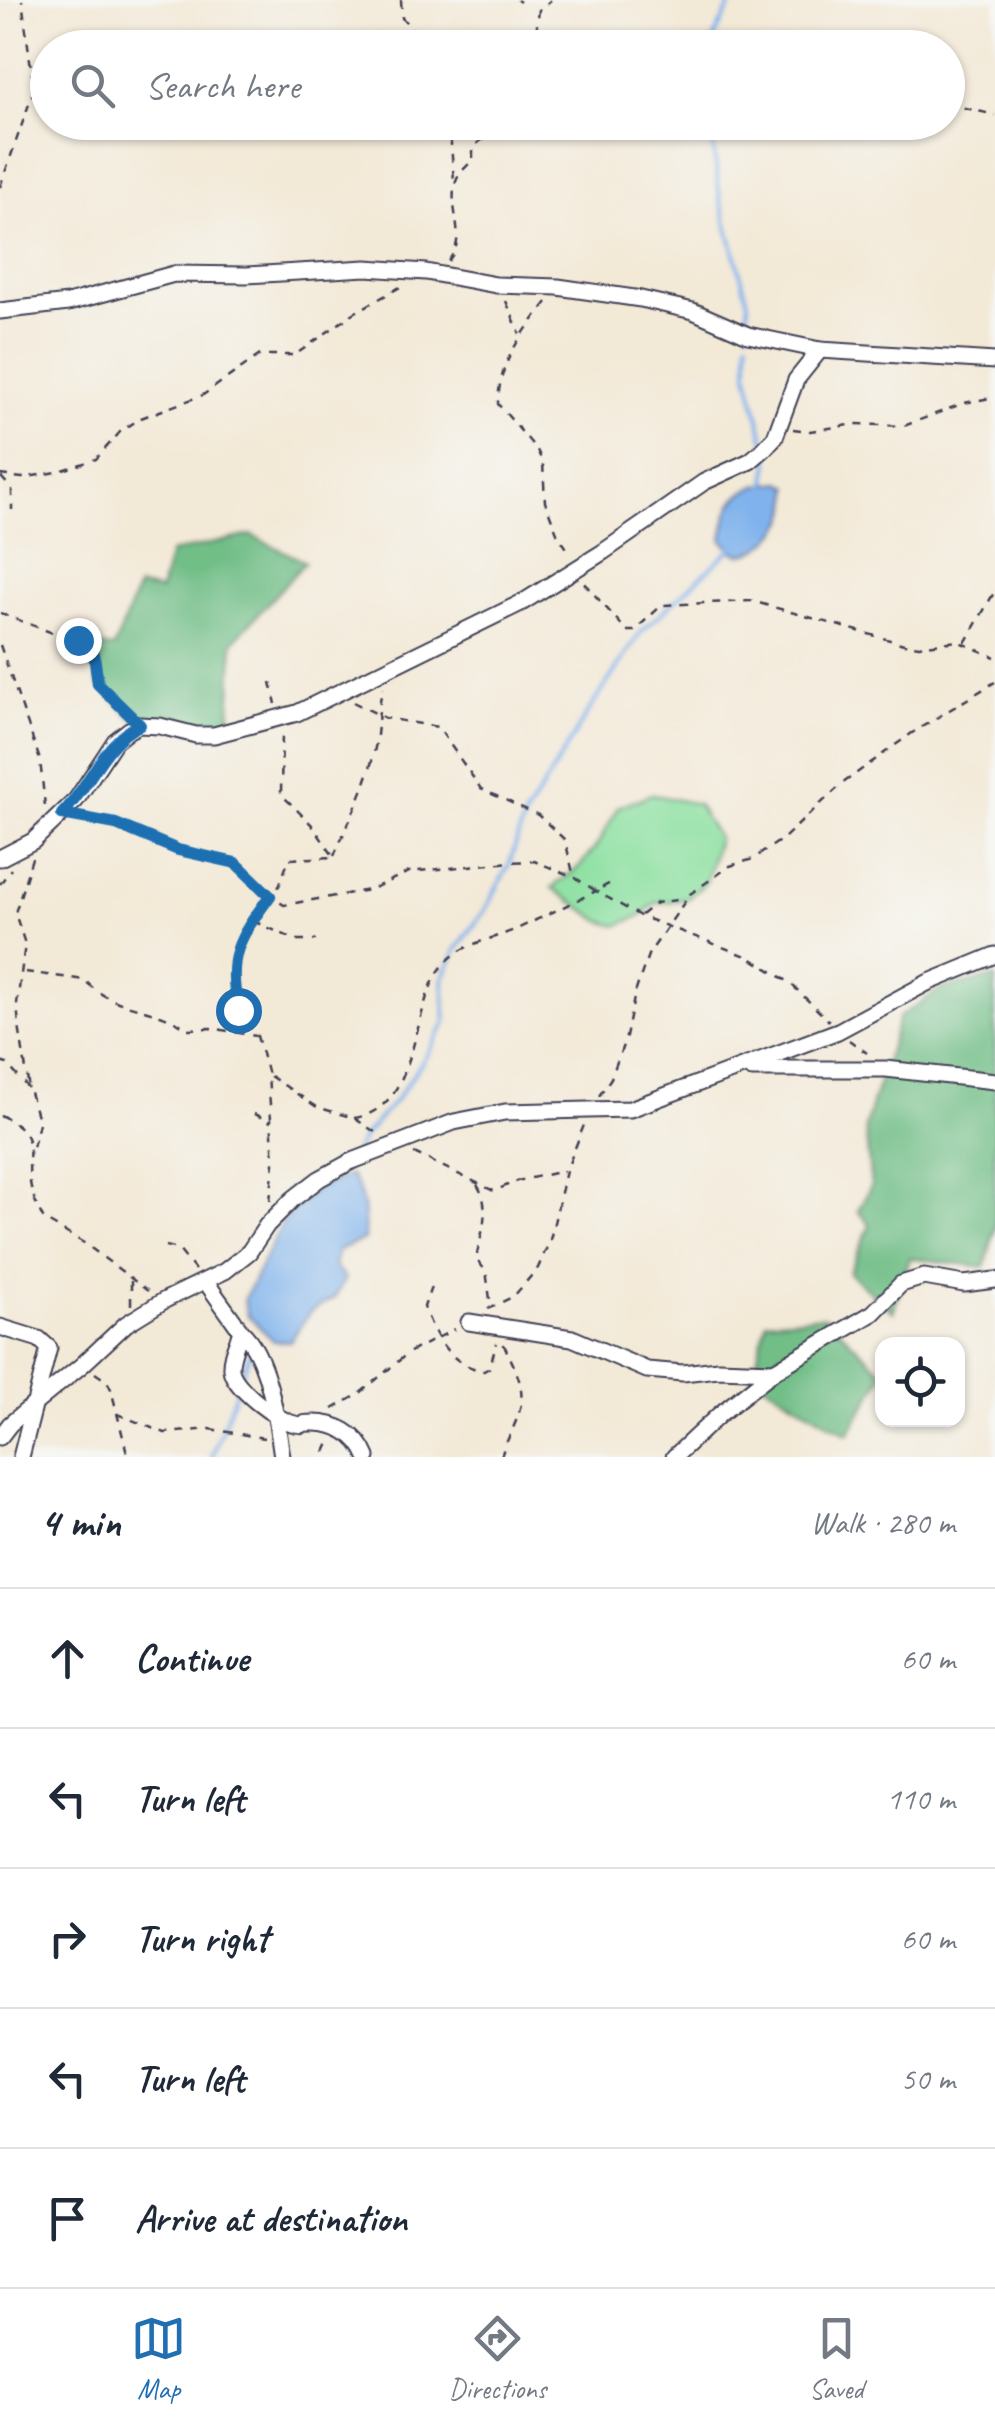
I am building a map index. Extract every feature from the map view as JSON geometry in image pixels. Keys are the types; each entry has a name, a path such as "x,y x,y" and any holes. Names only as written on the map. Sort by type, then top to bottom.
{"street":[{"path":"0,311 68,304 174,274 248,275 366,268 426,272 496,284 558,287 694,311 748,334 820,350 995,361"},
{"path":"0,858 40,836 76,800 115,741 140,725 214,736 297,713 523,602 704,482 750,461 775,437 796,380 820,350"},
{"path":"0,1436 126,1324 165,1300 206,1282 249,1252 267,1224 319,1178 350,1162 454,1122 505,1112 630,1110 838,1030 928,982 995,955"},
{"path":"743,1069 886,1069 995,1081"},
{"path":"674,1457 774,1371 873,1314 901,1284 924,1277 964,1284 995,1280"},
{"path":"206,1282 251,1342 276,1416 282,1457"},
{"path":"469,1322 572,1338 647,1370 683,1374 718,1369 774,1371"},
{"path":"0,1327 39,1339 49,1348 21,1457"},
{"path":"241,1331 231,1366 234,1378 276,1416 298,1425 337,1426 361,1444 367,1457"}],"path":[{"path":"22,0 30,60"},
{"path":"401,0 402,18 414,30"},
{"path":"536,30 539,10 550,0"},
{"path":"0,187 30,101"},
{"path":"965,108 995,115"},
{"path":"0,476 22,478 57,472 96,459 121,431 141,418 203,395 260,355 295,356 354,313 452,259 458,248 450,140"},
{"path":"454,187 458,176 473,160 473,147 482,140"},
{"path":"496,284 521,336"},
{"path":"558,287 508,355 498,404 537,450 543,464 545,502 575,569 627,631 634,631 662,605 752,601 904,644 957,641 995,658"},
{"path":"775,437 787,428 810,431 856,424 904,426 964,403 995,398"},
{"path":"0,476 12,489 12,510"},
{"path":"964,644 995,591"},
{"path":"0,614 87,646 94,655 98,684 140,725"},
{"path":"0,645 40,760 40,836 15,912 26,944 17,1004 28,1089 39,1123 30,1180 44,1220 84,1242 165,1300"},
{"path":"334,858 362,788 389,667"},
{"path":"271,682 284,742 281,794 312,825 334,858"},
{"path":"333,695 384,718 438,726 481,789 538,816 564,840 574,877"},
{"path":"62,814 116,824 178,850 236,863 284,905 369,890 409,872 534,861 574,877 640,916 749,957 789,982 838,1030 886,1069"},
{"path":"267,1224 274,1163 268,1075 256,1036 238,1010 232,981 238,940 278,889 289,859 334,858"},
{"path":"354,1118 376,1112 398,1083 416,1044 430,989 440,969 472,942 514,930 614,881"},
{"path":"640,916 656,902 687,899"},
{"path":"252,921 296,940 316,940"},
{"path":"24,972 85,980 98,996 171,1017 188,1029 211,1028 256,1036"},
{"path":"0,1062 7,1064 28,1089"},
{"path":"268,1075 317,1107 354,1118 396,1146 494,1191 517,1181 566,1170"},
{"path":"254,1114 272,1123"},
{"path":"0,1115 22,1130 32,1151"},
{"path":"166,1246 178,1249 206,1282"},
{"path":"126,1324 131,1276"},
{"path":"431,1287 424,1308 446,1352 484,1372 500,1336"},
{"path":"82,1366 111,1389 128,1457"}],"green space":[{"path":"251,535 305,562 233,642 230,727 207,732 139,725 98,684 96,646 114,648 138,587 160,591 170,553"},
{"path":"651,794 697,804 718,838 706,882 687,899 656,903 640,916 617,926 601,921 552,888 580,866 598,844 618,807"},
{"path":"995,977 995,1228 985,1267 910,1258 893,1312 849,1273 870,1225 858,1211 871,1186 865,1127 899,1017 941,989"},
{"path":"825,1316 875,1364 875,1389 848,1435 753,1377 766,1321"}],"water":[{"path":"782,482 790,487 789,509 782,526 756,550 735,552 722,539 733,504 746,491"},
{"path":"350,1175 363,1206 364,1240 338,1250 334,1266 345,1279 334,1298 310,1312 290,1341 274,1341 247,1315 244,1299 283,1222 318,1187"}],"waterway":[{"path":"718,30 733,0"},
{"path":"712,140 720,198 748,302 748,331"},
{"path":"748,341 748,375 764,439"},
{"path":"765,488 768,453"},
{"path":"354,1155 446,1023 443,978 509,865 524,818 590,709 641,632 732,548"},
{"path":"241,1377 250,1353"},
{"path":"212,1457 236,1391"}],"route":[{"path":"78,640 94,655 98,684 140,725 115,741 76,800 62,814 116,824 178,850 236,863 270,896 238,940 232,981 238,1010"}]}
